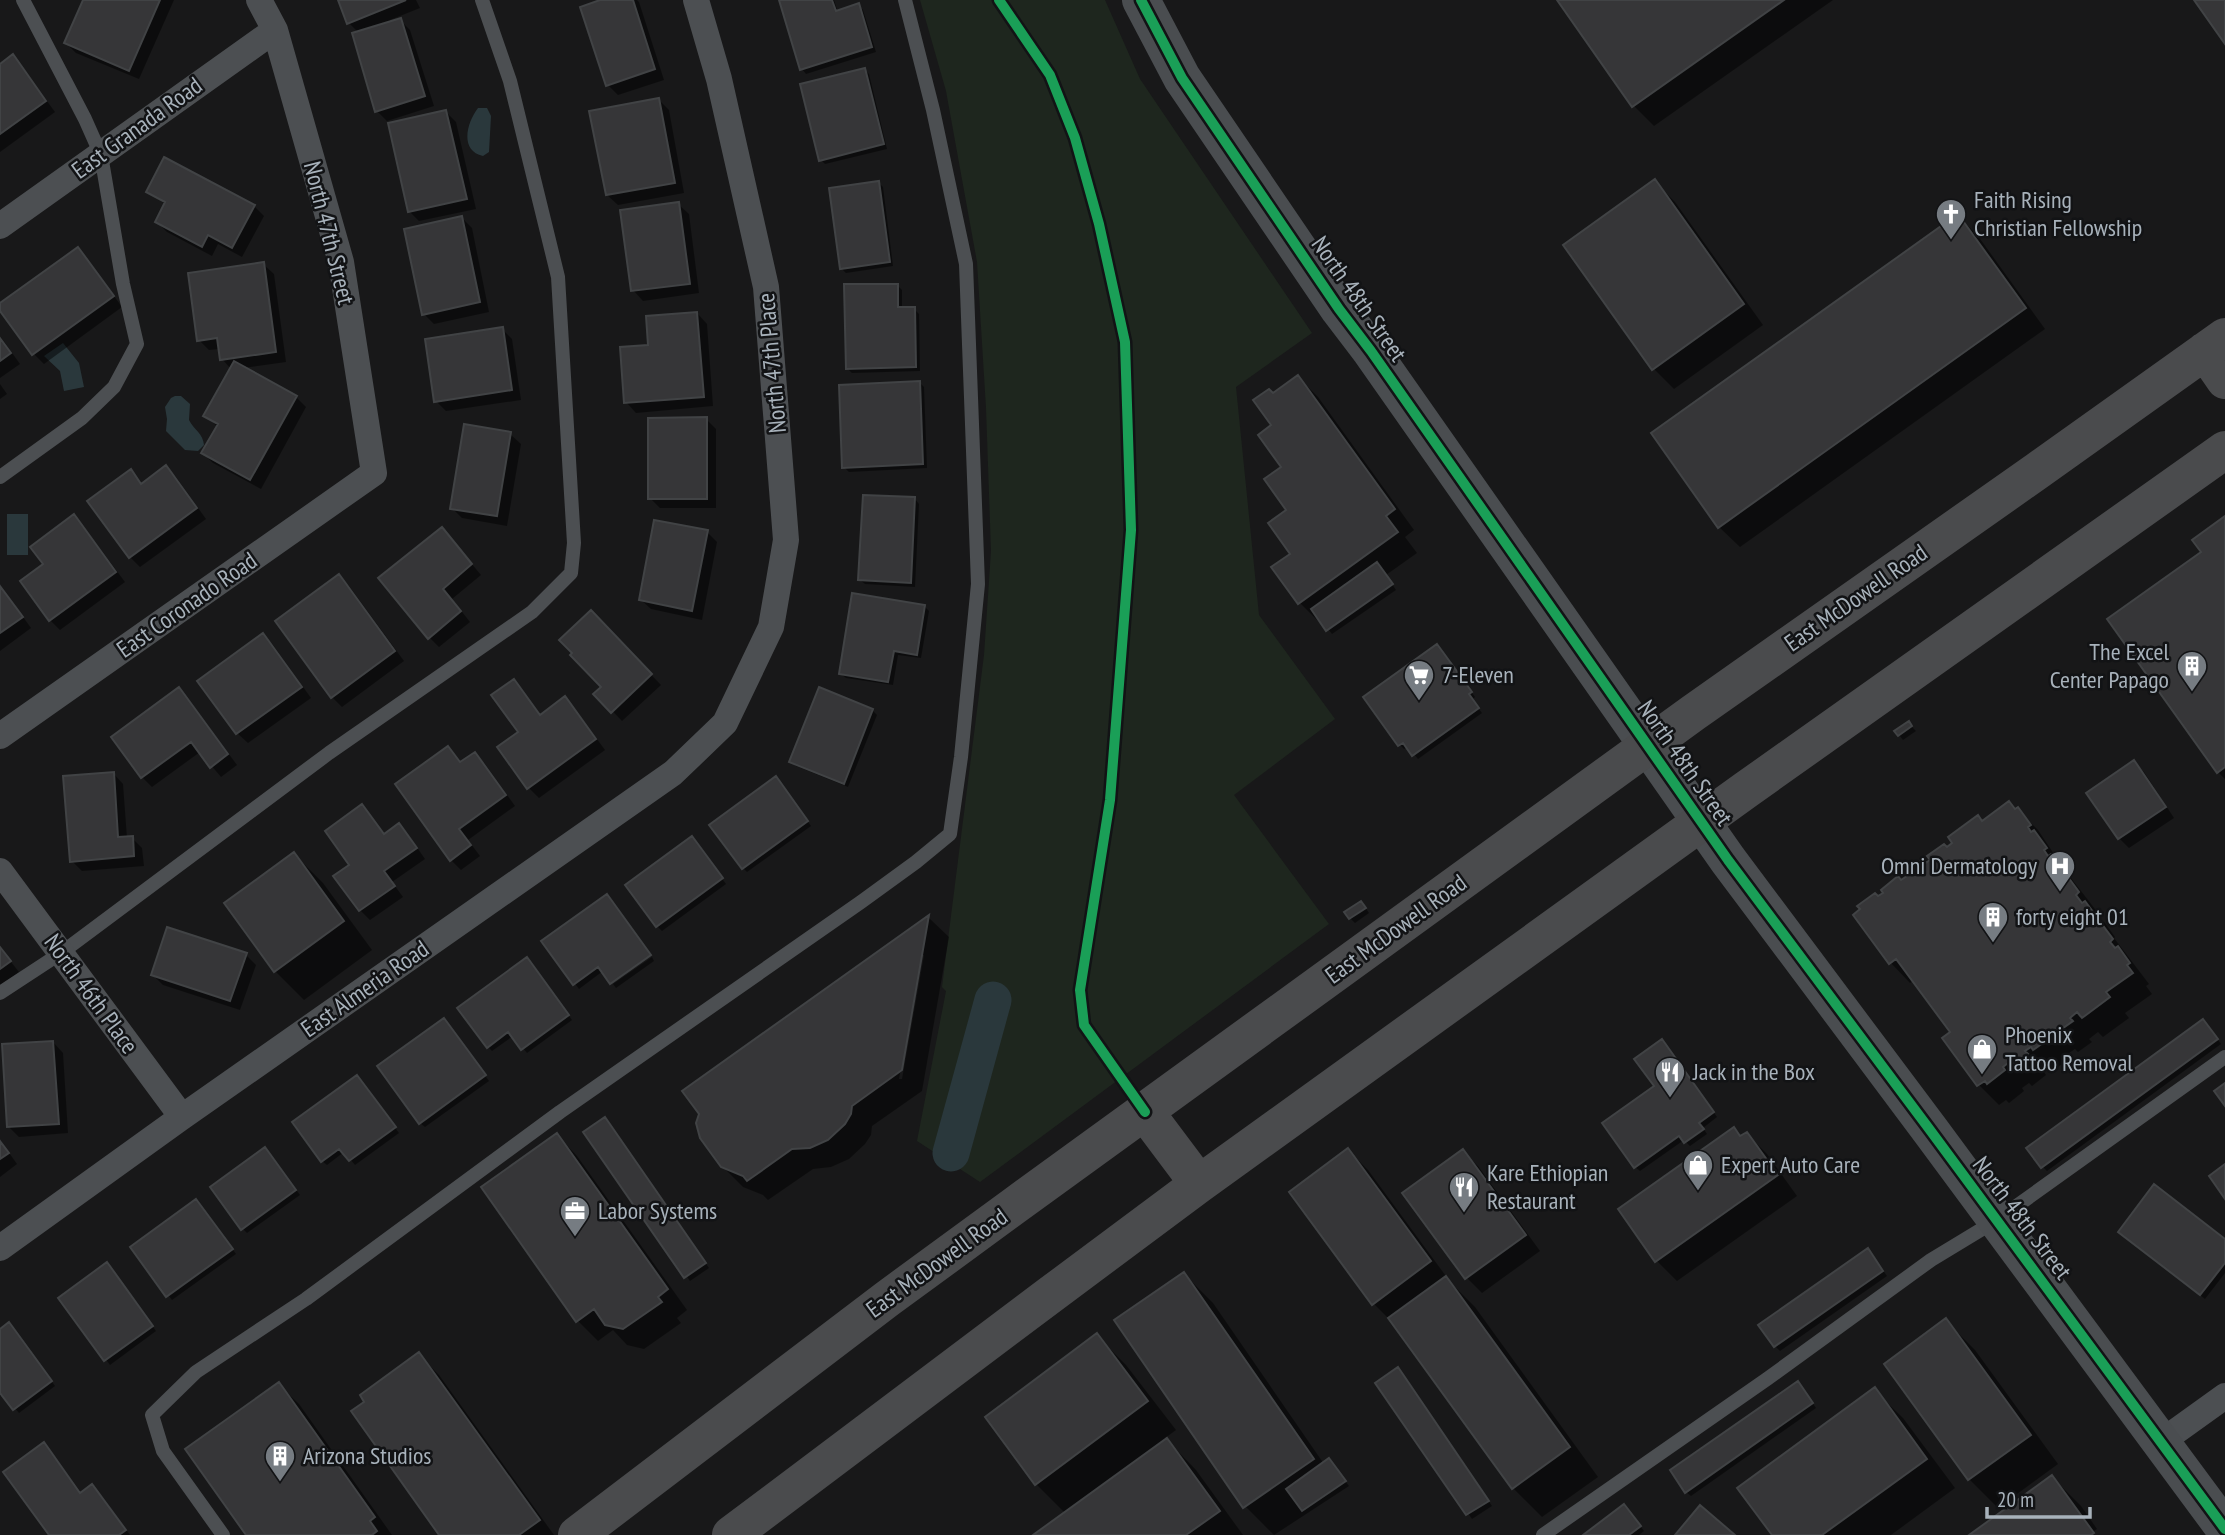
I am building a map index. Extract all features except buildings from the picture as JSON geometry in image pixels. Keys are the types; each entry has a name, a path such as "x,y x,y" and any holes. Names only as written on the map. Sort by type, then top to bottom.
{"main road":[{"name":"East McDowell Road","path":"577,1535 887,1299 1647,746 2218,356"},
{"path":"731,1535 1199,1184 2225,450"},
{"path":"1145,1112 1199,1184"}],"street":[{"name":"North 47th Street","path":"259,0 275,30 341,262 374,473"},
{"name":"North 47th Place","path":"696,0 719,79 766,287 786,540 771,627 725,723"},
{"name":"North 48th Street","path":"1141,0 1182,78 1294,243 1701,823 2225,1529"},
{"name":"East Granada Road","path":"0,226 275,30"},
{"name":"East Coronado Road","path":"0,736 374,473"},
{"name":"East Almeria Road","path":"0,1248 673,773 725,723"},
{"name":"North 46th Place","path":"0,871 182,1117"},
{"path":"2161,1442 2222,1404"}],"lane":[{"path":"0,477 82,418 114,387 137,344 123,284 101,155 23,0"},
{"path":"0,993 61,953 329,753 532,612 571,573 574,543 558,276 510,81 482,0"},
{"path":"223,1535 163,1451 152,1415 196,1372 306,1299 560,1112 861,902 950,834 961,757 978,584 966,264 933,110 905,0"},
{"path":"1543,1535 1756,1387 1931,1260 1997,1220 2225,1057"}],"shaded area":[{"path":"920,0 1105,0 1140,79 1312,333 1236,387 1259,615 1335,719 1234,795 1329,924 980,1182 917,1141 946,991 942,987 984,655 991,551 977,262 946,91"},
{"path":"478,108 487,108 491,116 489,152 483,156 471,148 467,135"},
{"path":"63,343 79,363 84,387 64,391 60,371 44,356"},
{"path":"175,396 181,396 190,404 189,420 202,437 204,445 198,451 185,450 166,431 165,407"},
{"path":"7,514 28,514 28,555 7,555"}],"waterway":[{"path":"951,1153 993,1000"}],"cycle path":[{"path":"999,0 1050,75 1075,138 1099,224 1125,342 1131,530 1110,800 1080,990 1084,1025 1145,1112"},
{"path":"1141,0 1182,78 1339,309 1728,860 2225,1529"}],"place":[{"name":"Faith Rising Christian Fellowship","path":"1951,241"},
{"name":"The Excel Center Papago","path":"2192,693"},
{"name":"7-Eleven","path":"1419,702"},
{"name":"Omni Dermatology","path":"2060,893"},
{"name":"forty eight 01","path":"1993,944"},
{"name":"Phoenix Tattoo Removal","path":"1982,1076"},
{"name":"Jack in the Box","path":"1670,1099"},
{"name":"Expert Auto Care","path":"1698,1192"},
{"name":"Kare Ethiopian Restaurant","path":"1464,1214"},
{"name":"Labor Systems","path":"575,1238"},
{"name":"Arizona Studios","path":"280,1483"}]}
